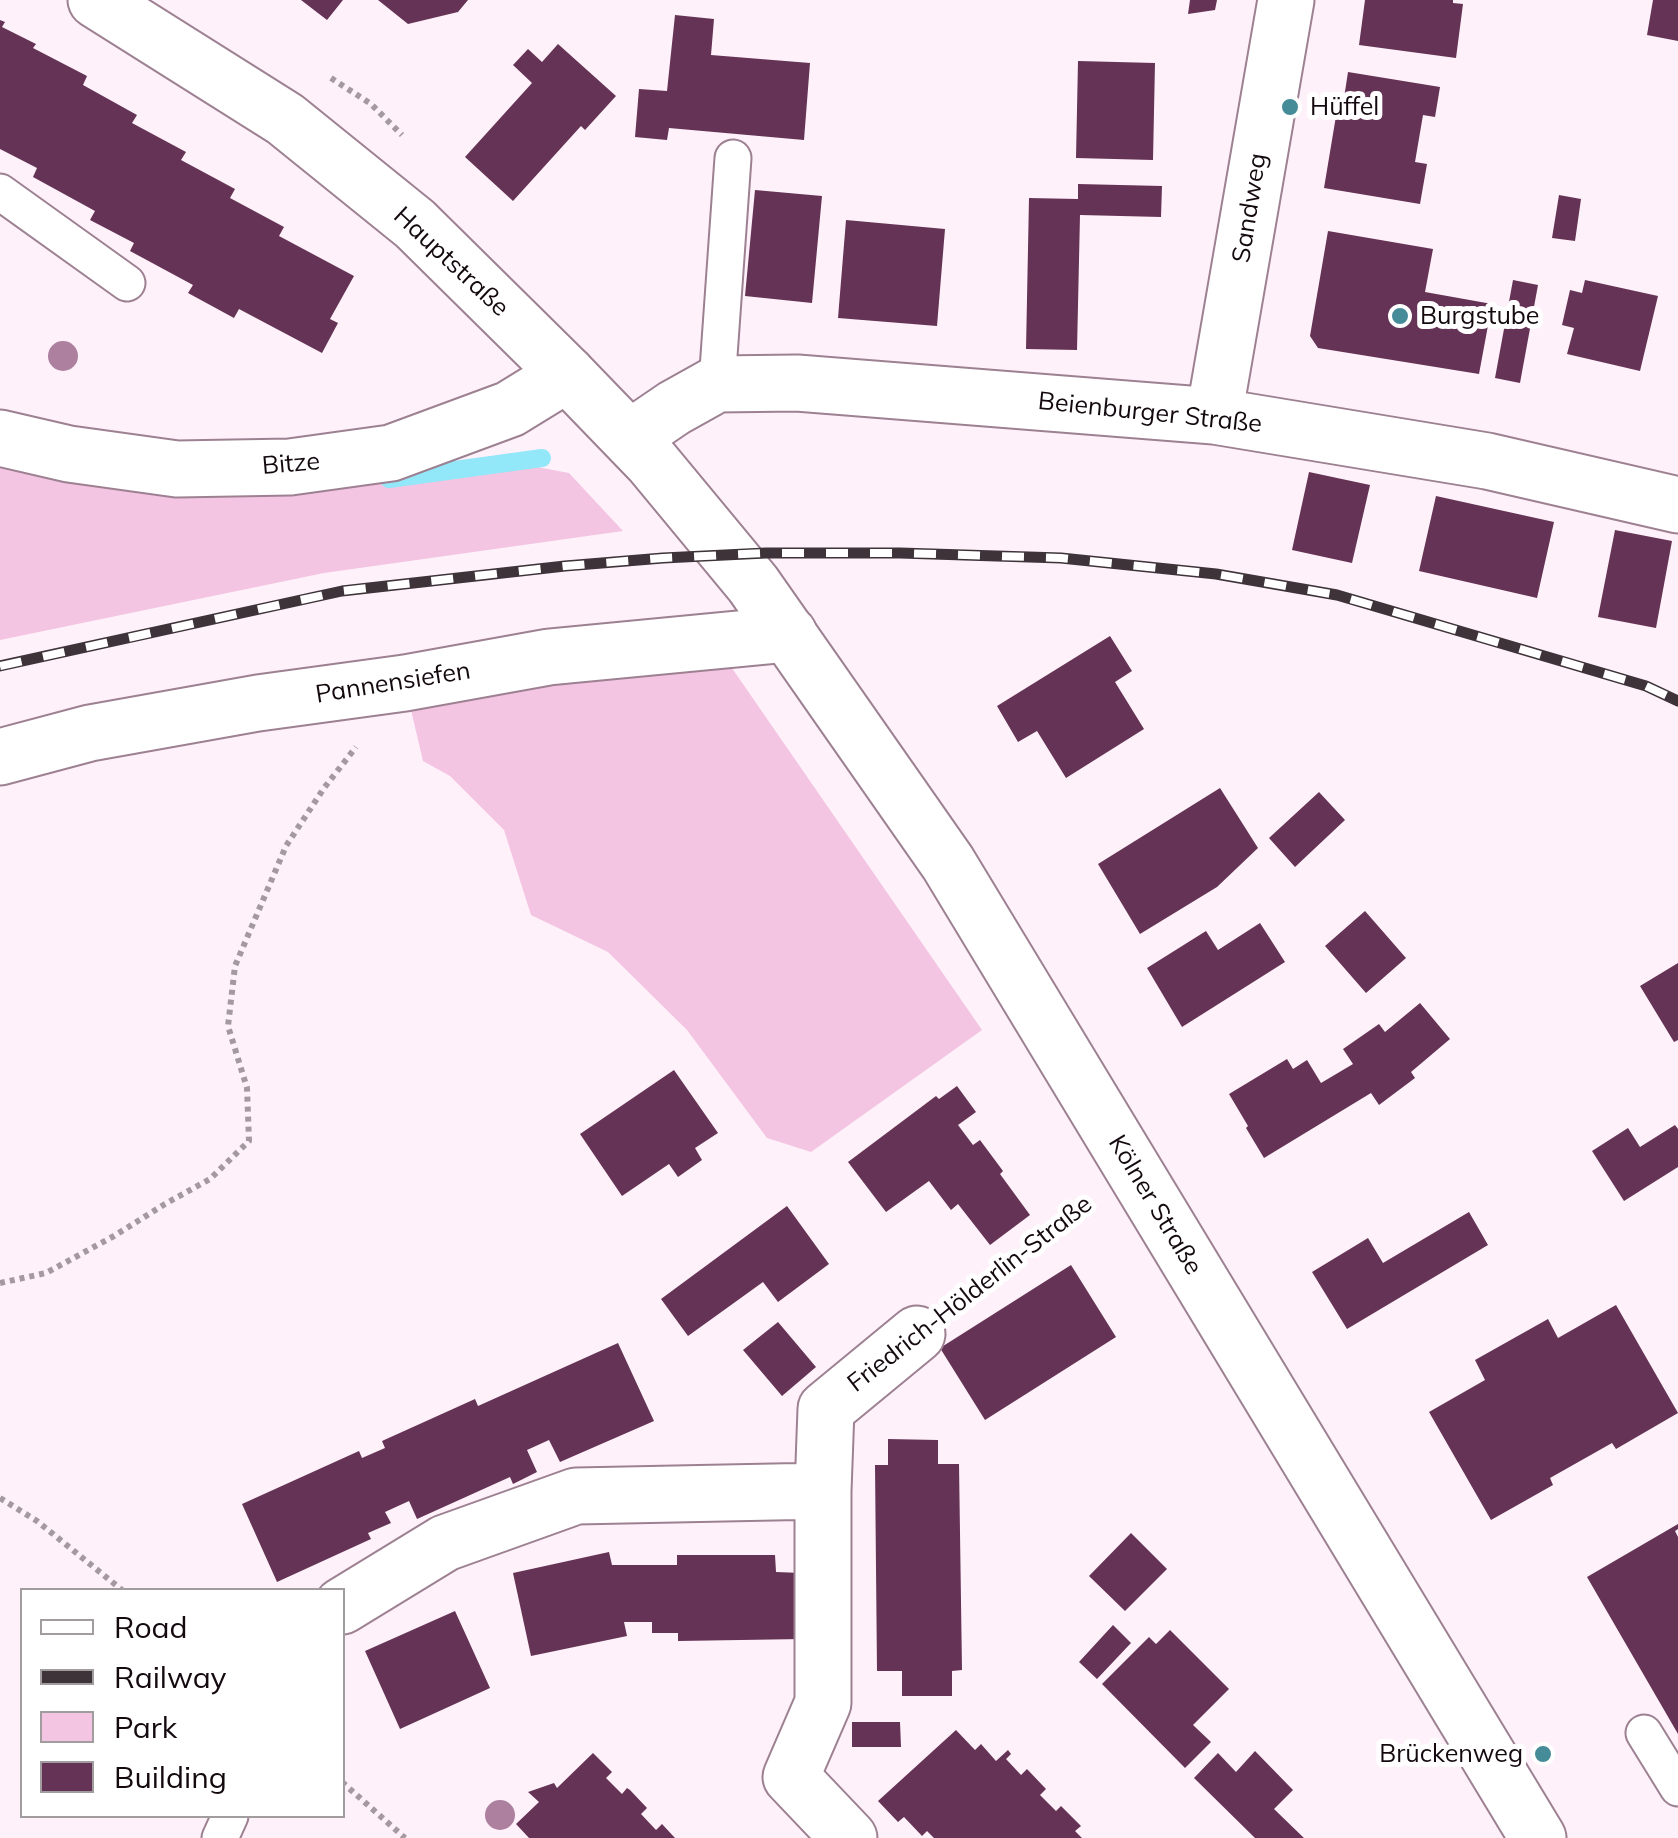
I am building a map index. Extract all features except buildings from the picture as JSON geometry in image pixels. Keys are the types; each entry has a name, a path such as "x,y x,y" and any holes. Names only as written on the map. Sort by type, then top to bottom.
{"street":[{"name":"Hauptstraße","path":"96,0 285,119 415,224 630,438 753,584"},
{"name":"Sandweg","path":"1214,416 1286,0"},
{"name":"Bitze","path":"0,438 69,454 177,469 290,466 391,453 510,409 568,374"},
{"name":"Beienburger Straße","path":"630,438 717,384 796,383 1214,416 1487,461 1678,506"},
{"name":"Kölner Straße","path":"753,584 948,863 1538,1838"},
{"name":"Pannensiefen","path":"0,756 90,733 550,657 789,634"},
{"name":"Friedrich-Hölderlin-Straße","path":"849,1838 791,1777 823,1703 826,1408 917,1334"},
{"path":"345,1604 445,1542 576,1496 823,1491"}],"lane":[{"path":"717,384 734,158"},
{"path":"0,192 128,283"},
{"path":"1644,1733 1678,1788"}],"path":[{"path":"0,1283 46,1273 114,1236 210,1179 248,1141 247,1088 228,1026 235,966 286,846 324,788 406,683"},
{"name":"Friedrich-Hölderlin-Straße","path":"917,1334 1074,1214 1130,1165"},
{"path":"0,1498 37,1521 120,1588"},
{"path":"345,1785 405,1838"}],"green space":[{"path":"0,459 314,486 461,463 465,475 532,466 569,473 623,531 324,573 0,640"},
{"path":"725,658 982,1030 811,1152 767,1138 687,1030 608,952 531,915 504,830 450,776 423,761 408,697"}],"waterway":[{"path":"389,479 542,458"}],"railway":[{"path":"0,666 342,591 663,558 900,553 1061,558 1216,574 1337,595 1646,686 1678,701"}],"place":[{"name":"Hüffel","path":"1290,107"},
{"name":"Burgstube","path":"1400,316"},
{"name":"Brückenweg","path":"1543,1754"}]}
